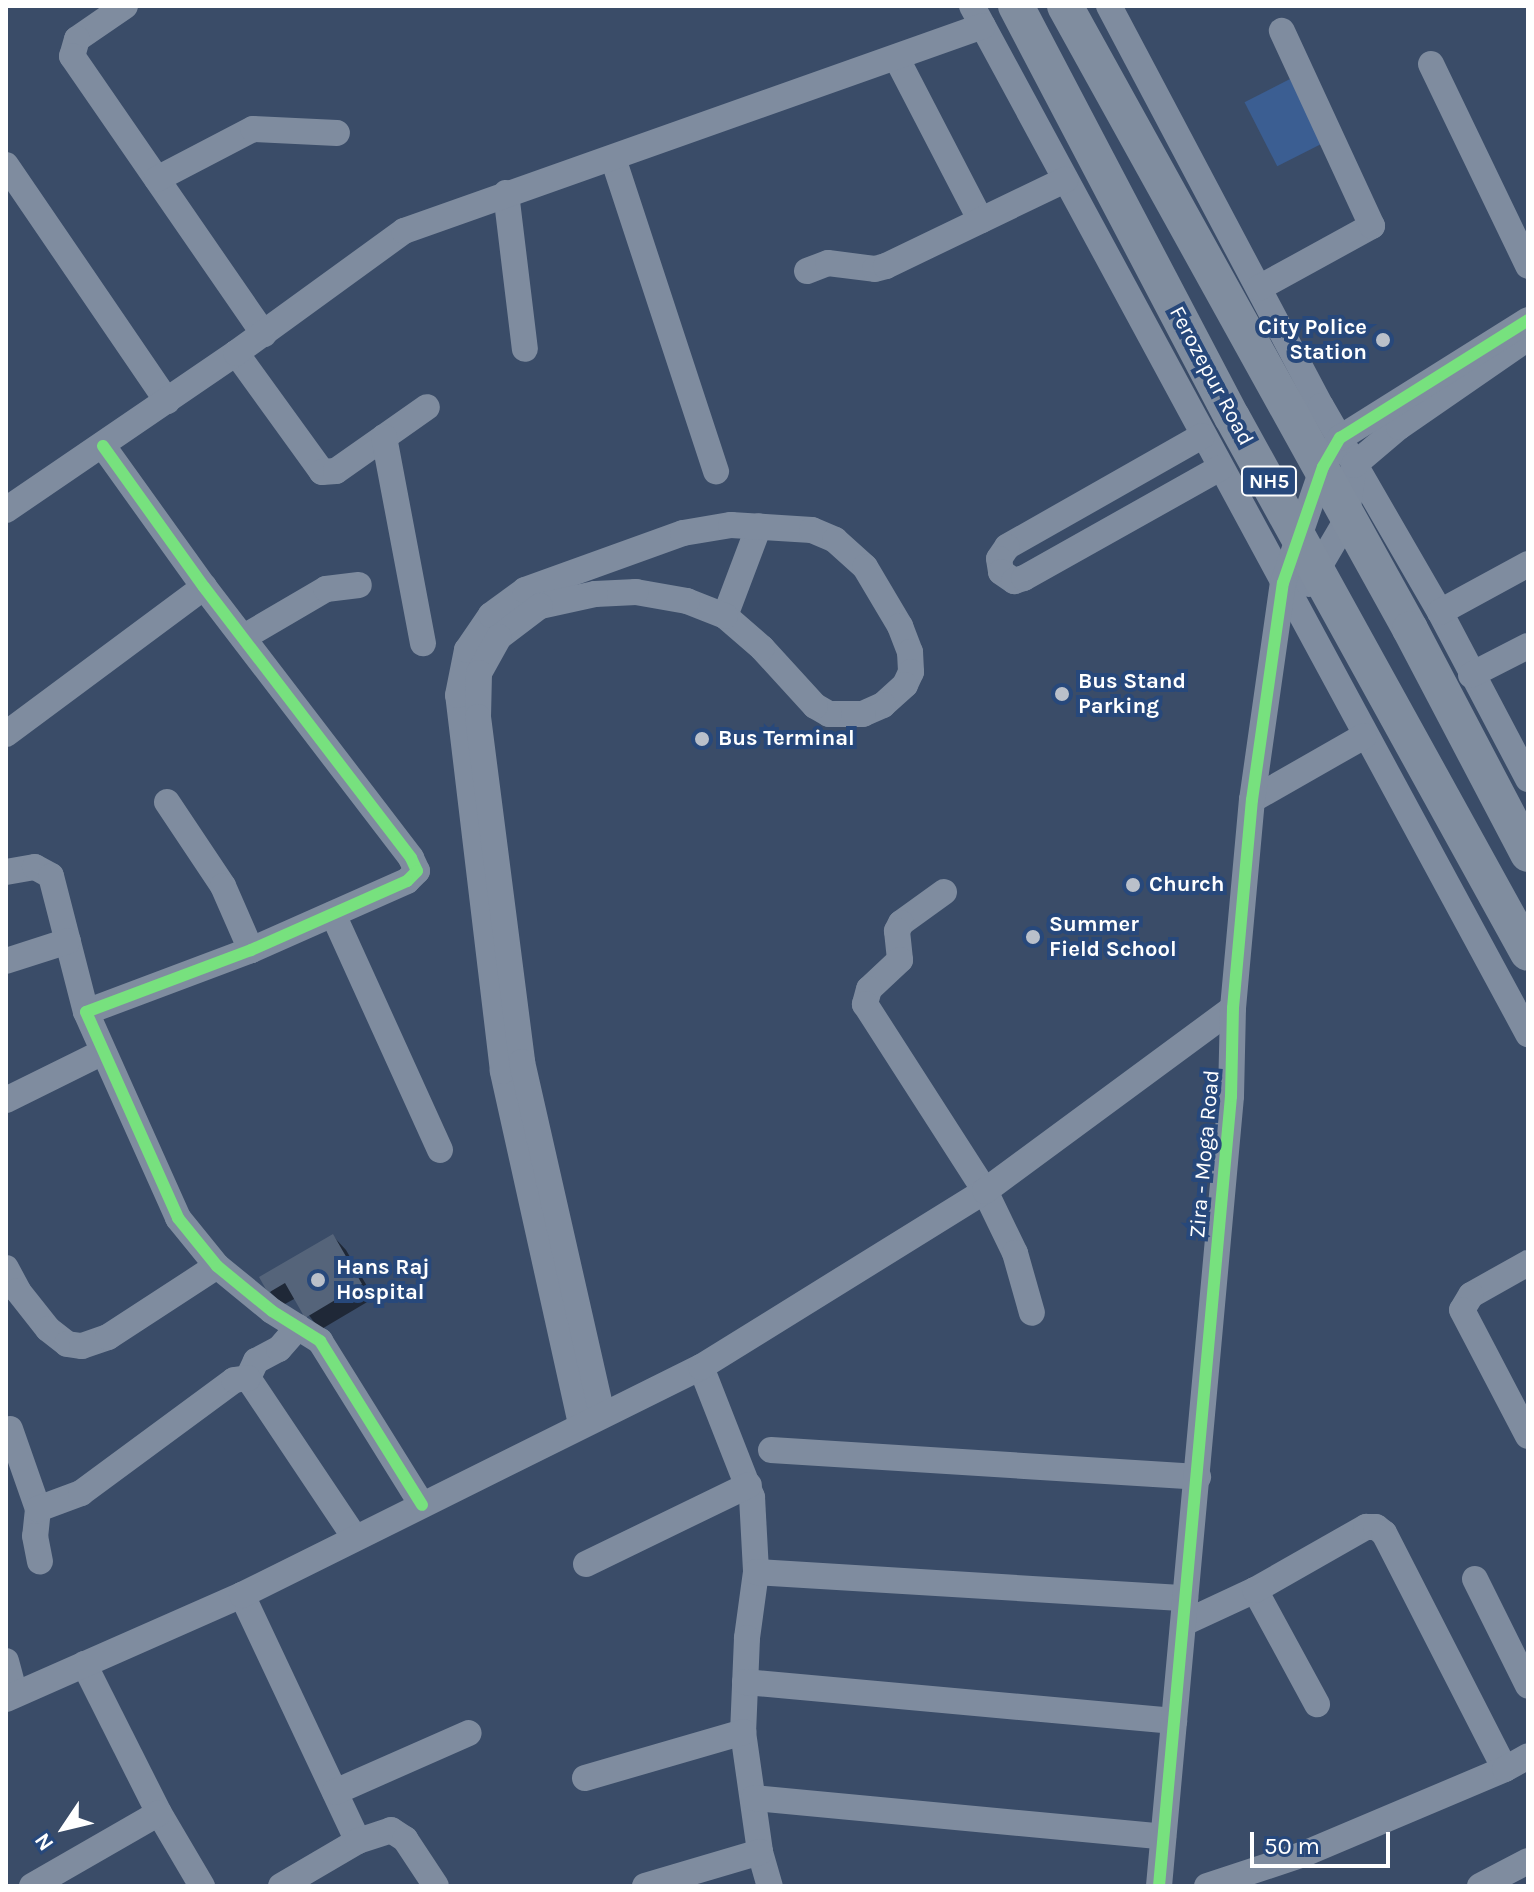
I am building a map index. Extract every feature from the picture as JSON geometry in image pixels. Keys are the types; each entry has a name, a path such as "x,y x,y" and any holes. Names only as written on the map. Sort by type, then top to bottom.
{"highway":[{"name":"Ferozepur Road","path":"1016,6 1232,417 1528,953"},
{"name":"NH5","path":"1065,6 1410,629 1528,854"}],"street":[{"path":"125,6 77,39 72,56 264,334"},
{"path":"1109,6 1354,465 1440,612 1528,779"},
{"path":"6,510 264,334 404,231 897,59 977,16 1528,1034"},
{"path":"1259,288 1372,226 1282,31"},
{"path":"897,59 981,221"},
{"path":"1431,64 1528,266"},
{"path":"157,179 253,129 337,133"},
{"path":"613,158 716,471"},
{"path":"6,165 14,192 167,401"},
{"path":"807,271 828,263 875,269 886,266 1065,180"},
{"path":"506,193 525,349"},
{"path":"1340,438 1528,320"},
{"path":"1354,465 1399,427 1528,338"},
{"path":"236,353 322,472 336,471 427,407"},
{"path":"1202,436 1007,547 999,559 1001,572 1014,581 1024,578 1220,468"},
{"path":"384,437 423,643"},
{"name":"Zira - Moga Road","path":"1159,1886 1231,1096 1233,1008 1252,800 1278,635 1323,467 1340,438"},
{"path":"86,1012 251,950 407,881 417,871 204,587 103,446"},
{"name":"Zira - Moga Road","path":"1289,595 1346,521 1354,465"},
{"path":"731,525 812,530 850,551 900,626 910,652 911,672 897,695 883,705 854,715 829,714 802,695 762,648 725,616 687,601 636,592 559,599 525,614 499,637 479,673 478,717 522,1062 592,1419 503,1071 458,695 461,673 467,650 478,630 491,615 525,590 683,533 731,525"},
{"path":"725,616 759,526"},
{"path":"1440,612 1528,564"},
{"path":"244,637 326,589 359,585"},
{"path":"6,734 204,587"},
{"path":"1471,675 1528,646"},
{"path":"1252,800 1364,736"},
{"path":"167,802 223,886 251,950"},
{"path":"6,872 35,867 51,876 86,1012 178,1218 217,1266 272,1311 320,1341 422,1505"},
{"path":"944,892 901,923 897,931 900,960 869,989 865,1004 985,1191 1012,1243 1032,1313"},
{"path":"333,914 440,1150"},
{"path":"6,961 68,941"},
{"path":"6,1661 11,1696 242,1595 701,1367 985,1191 1233,1008"},
{"path":"6,1100 103,1052"},
{"path":"1528,1263 1471,1295 1462,1310 1528,1436"},
{"path":"6,1268 18,1291 48,1329 67,1344 82,1346 108,1337 217,1266"},
{"path":"248,1378 256,1361 279,1349 298,1327"},
{"path":"701,1367 749,1485 754,1518 756,1572 743,1732 760,1852 770,1886"},
{"path":"38,1509 81,1493 234,1380 248,1378"},
{"path":"248,1378 355,1538"},
{"path":"10,1429 38,1509 35,1536 40,1562"},
{"path":"771,1450 1198,1477"},
{"path":"586,1564 749,1485"},
{"path":"756,1572 1185,1610 1255,1590 1366,1527 1380,1529 1505,1769"},
{"path":"1475,1579 1528,1686"},
{"path":"1255,1590 1317,1704"},
{"path":"242,1595 358,1841"},
{"path":"84,1664 159,1813 202,1886"},
{"path":"745,1682 1174,1721"},
{"path":"585,1778 743,1732"},
{"path":"335,1792 469,1733"},
{"path":"1207,1886 1291,1860 1505,1769 1528,1756"},
{"path":"754,1798 1163,1837"},
{"path":"32,1886 159,1813"},
{"path":"281,1886 383,1830 399,1834 436,1886"},
{"path":"645,1886 760,1852"},
{"path":"1480,1886 1528,1861"}],"shaded area":[{"path":"1290,79 1323,143 1277,166 1245,102"}],"building":[{"path":"333,1234 362,1284 305,1318 285,1283 268,1293 259,1277"}],"cycle path":[{"path":"1159,1886 1231,1096 1233,1008 1252,800 1283,583 1323,467 1340,438 1528,320"},
{"path":"103,446 204,587 411,858 417,871 407,881 251,950 86,1012 178,1218 217,1266 272,1311 320,1341 422,1505"}],"place":[{"name":"City Police Station","path":"1383,340"},
{"name":"Bus Stand Parking","path":"1062,694"},
{"name":"Bus Terminal","path":"702,739"},
{"name":"Church","path":"1133,885"},
{"name":"Summer Field School","path":"1033,937"},
{"name":"Hans Raj Hospital","path":"318,1280"}]}
